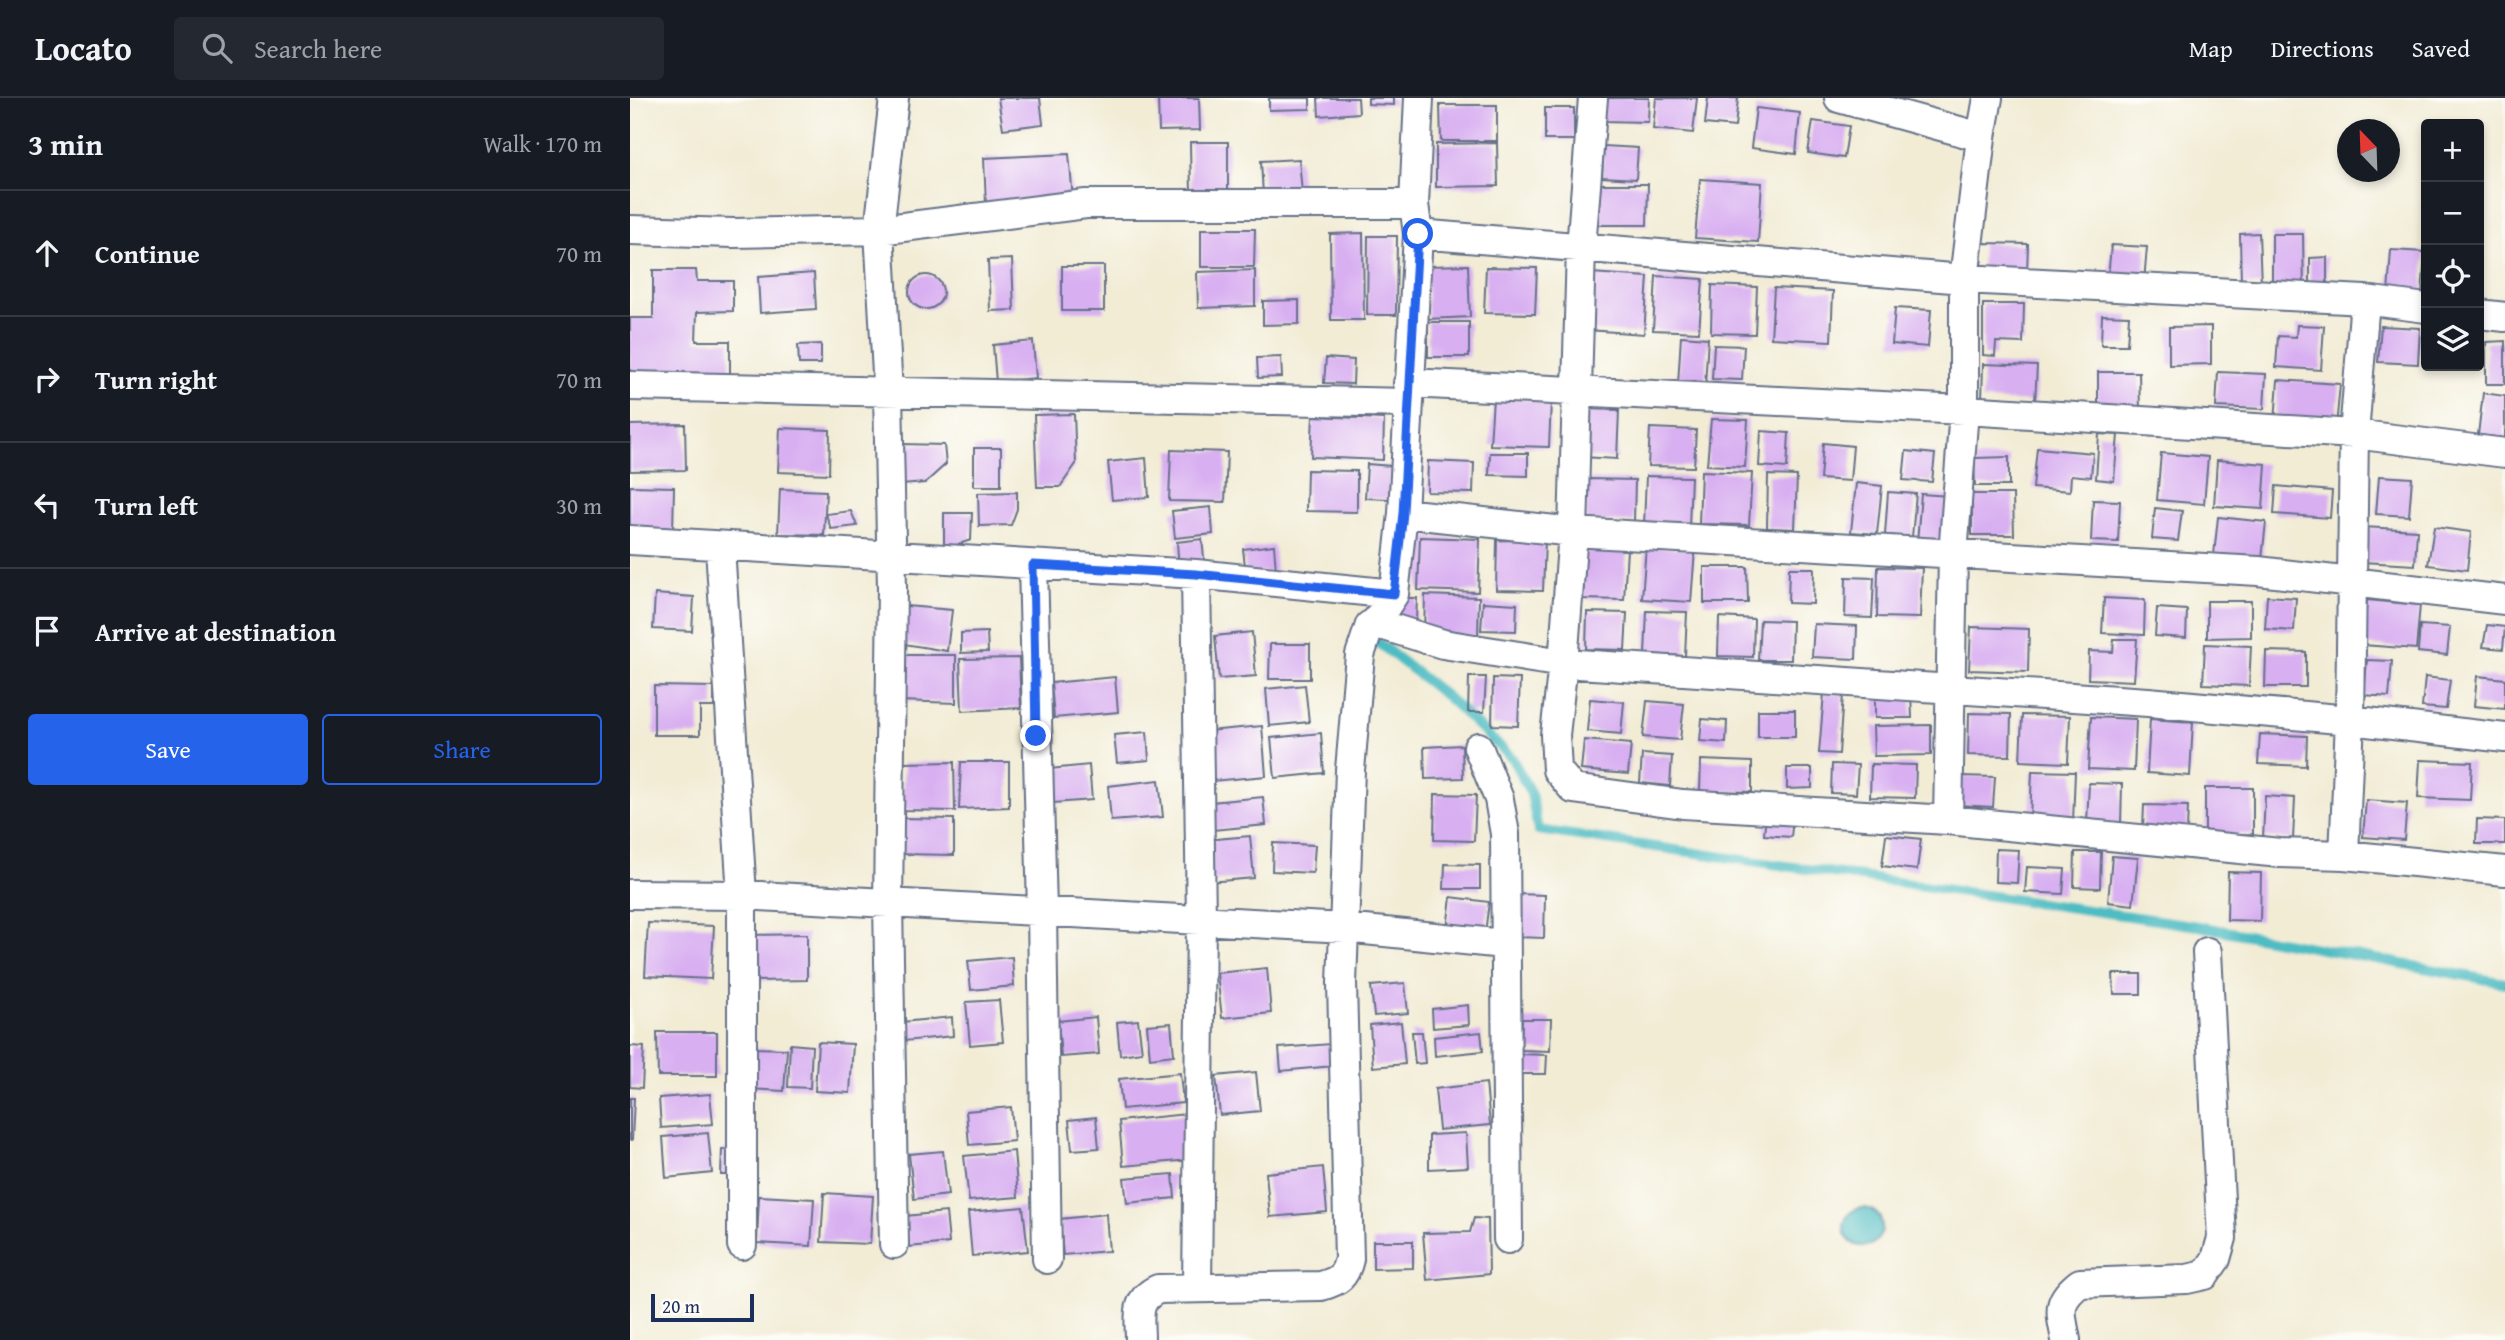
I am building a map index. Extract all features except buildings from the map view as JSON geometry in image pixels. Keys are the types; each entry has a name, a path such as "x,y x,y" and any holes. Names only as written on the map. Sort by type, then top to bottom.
{"street":[{"path":"894,98 879,230 888,392 891,557 888,904 894,1244"},
{"path":"1140,1340 1141,1303 1146,1294 1158,1289 1321,1286 1337,1282 1345,1275 1349,1259 1342,983 1350,770 1360,655 1370,625 1375,623 1394,594 1403,513 1418,234 1414,204 1419,98"},
{"path":"1593,98 1581,248 1573,532 1555,752 1557,770 1573,789 1683,804 1948,820 2280,853 2344,855 2505,871"},
{"path":"1839,98 1981,137"},
{"path":"1948,820 1953,555 1964,410 1964,279 1981,137 1989,98"},
{"path":"630,230 733,233 879,230 1086,204 1414,204"},
{"path":"1418,234 1964,279 2365,300 2421,306"},
{"path":"2344,855 2350,720 2354,434 2365,300"},
{"path":"2484,315 2505,317"},
{"path":"630,386 888,392 1578,392 1964,410 2354,434 2505,453"},
{"path":"1403,513 1573,532 2258,571 2505,600"},
{"path":"630,540 1196,574 1394,594"},
{"path":"720,547 742,895 742,1245"},
{"path":"1033,565 1047,1259"},
{"path":"1196,574 1201,920 1197,1288"},
{"path":"1375,623 1443,644 1563,663 2148,702 2350,720 2505,738"},
{"path":"1478,747 1503,814 1508,1239"},
{"path":"630,894 742,895 1345,928 1504,944"},
{"path":"2066,1340 2061,1310 2066,1293 2080,1283 2187,1279 2205,1275 2216,1259 2222,1238 2207,952"}],"water":[{"path":"1863,1208 1877,1213 1882,1227 1877,1241 1863,1246 1849,1241 1844,1227 1849,1213"}],"waterway":[{"path":"1376,641 1447,697 1512,758 1531,794 1538,830 2198,926 2505,983"}],"route":[{"path":"1036,736 1033,565 1196,574 1394,594 1403,513 1418,234"}]}
